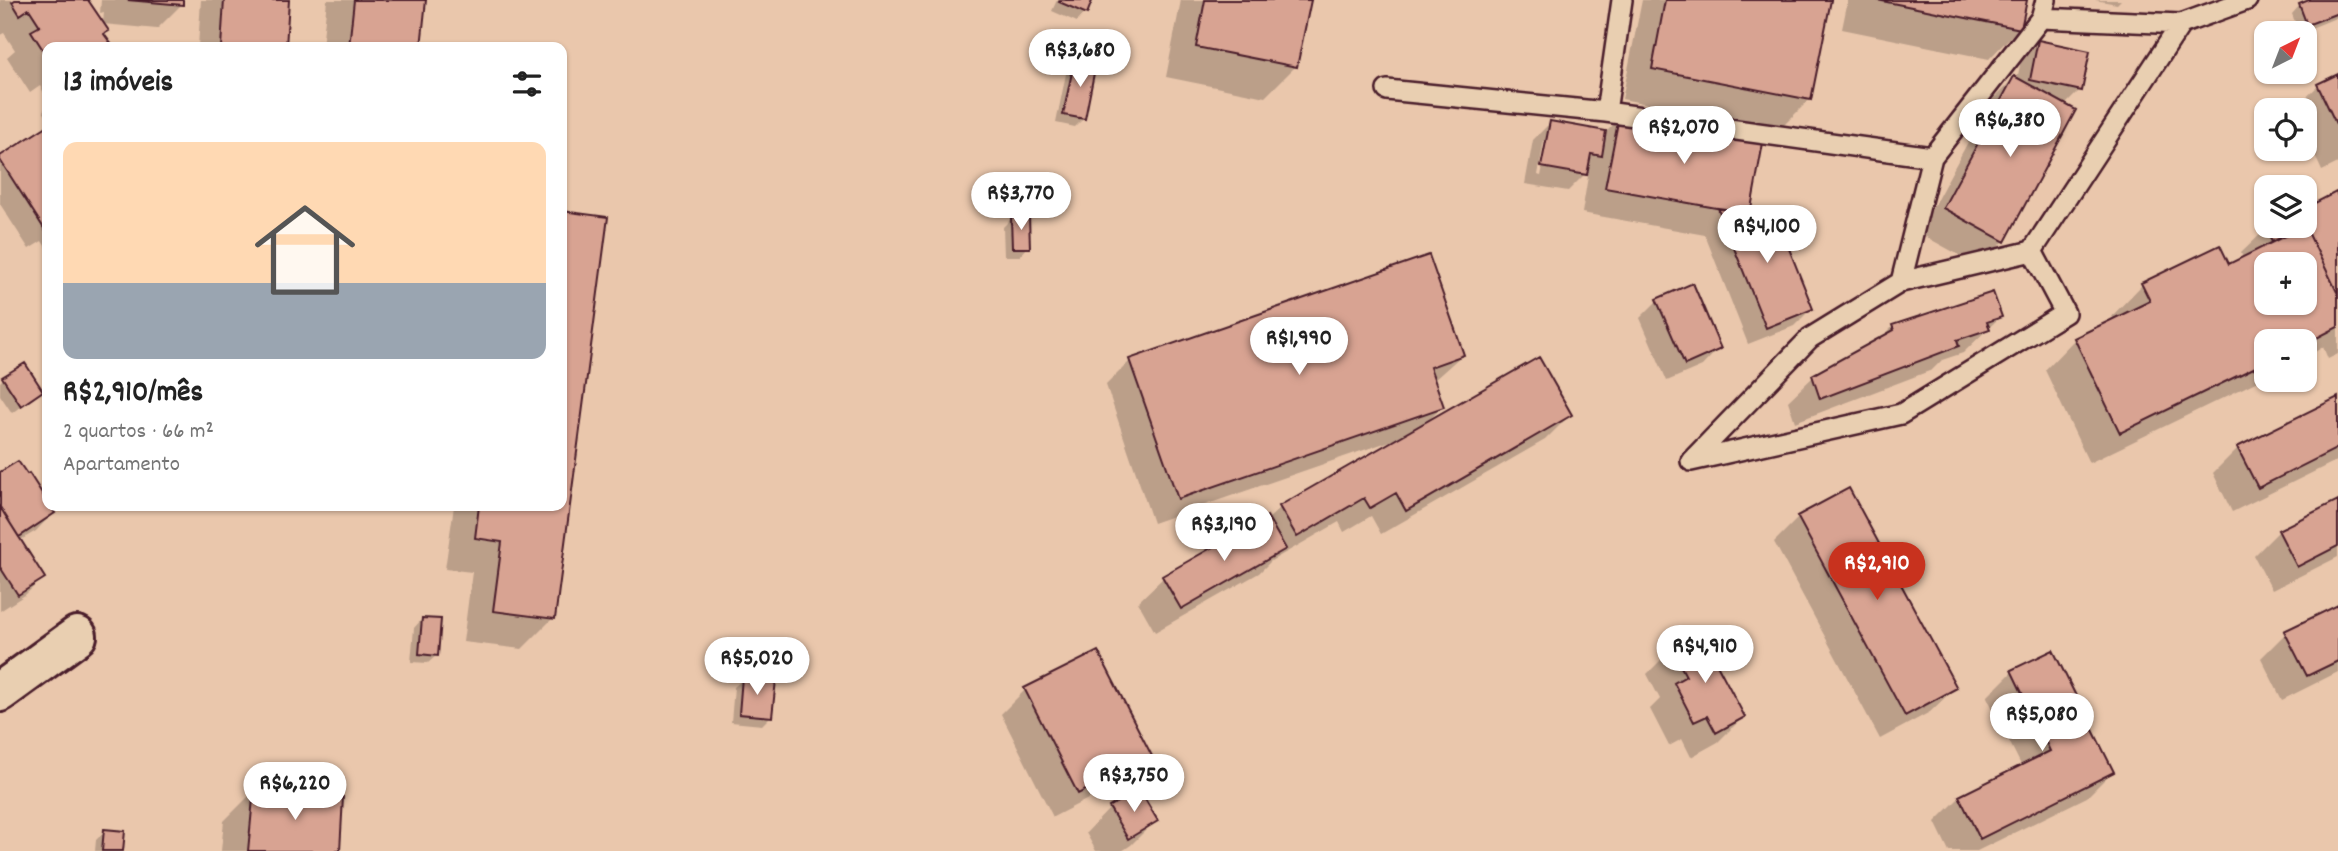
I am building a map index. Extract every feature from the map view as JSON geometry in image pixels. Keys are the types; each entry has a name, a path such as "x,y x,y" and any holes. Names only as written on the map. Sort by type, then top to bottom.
{"street":[{"path":"0,692 77,636"}],"lane":[{"path":"1606,112 1622,0"},
{"path":"1901,282 1932,157 2043,9 2181,24 2247,0"},
{"path":"2032,251 2065,313 1924,400 1901,414 1691,461 1810,338 1901,282 2032,251 2181,24"},
{"path":"1388,90 1606,112 1932,157"}],"building":[{"path":"88,0 109,31 104,34 110,42 42,42 42,48 31,31 40,26 29,9 20,15 12,2"},
{"path":"127,0 183,0 183,5"},
{"path":"224,0 289,0 286,42 221,42"},
{"path":"354,0 426,0 422,42 350,42"},
{"path":"1205,0 1311,0 1297,67 1196,47"},
{"path":"1665,0 1831,0 1811,100 1652,69"},
{"path":"1877,0 2027,0 2021,29"},
{"path":"2309,0 2338,0 2338,13 2317,21 2305,21 2299,4"},
{"path":"1092,1 1087,14 1059,2"},
{"path":"2038,40 2090,51 2082,91 2030,80"},
{"path":"1075,58 1096,63 1085,119 1063,115"},
{"path":"2338,74 2338,128 2317,84"},
{"path":"2014,76 2076,110 2005,242 1943,208"},
{"path":"1619,117 1763,143 1750,214 1605,188"},
{"path":"1550,121 1606,131 1602,156 1591,154 1587,175 1541,167"},
{"path":"42,129 42,225 0,160 0,156"},
{"path":"2336,192 2338,196 2338,294 2311,238 2317,238 2317,202"},
{"path":"1718,208 1776,216 1813,309 1766,328"},
{"path":"567,212 608,217 555,619 493,611 502,542 475,538 478,511 567,511"},
{"path":"1029,216 1030,248 1012,248 1011,217"},
{"path":"2281,238 2311,238 2338,294 2338,327 2317,338 2317,329 2254,329 2254,368 2120,433 2074,338 2150,301 2141,283 2220,245 2229,264"},
{"path":"1429,255 1464,355 1430,367 1444,407 1178,499 1129,359"},
{"path":"1693,283 1721,349 1685,365 1656,299"},
{"path":"1993,292 2002,317 1987,322 1990,329 1957,340 1959,346 1820,399 1812,375 1894,330 1892,325"},
{"path":"1539,357 1572,415 1406,511 1396,493 1370,508 1364,498 1297,537 1279,506"},
{"path":"25,363 42,392 21,406 2,377"},
{"path":"2338,397 2338,448 2258,488 2237,447"},
{"path":"18,461 42,493 42,511 55,513 19,537 0,507 0,472"},
{"path":"1849,488 1957,688 1905,716 1797,516"},
{"path":"2338,500 2338,546 2297,567 2278,530"},
{"path":"0,507 45,578 18,595 0,567"},
{"path":"1267,516 1286,549 1181,609 1162,576"},
{"path":"2338,605 2338,661 2307,676 2284,631"},
{"path":"422,618 441,619 438,656 419,654"},
{"path":"1700,632 1745,717 1716,733 1707,716 1694,722 1674,683 1686,676 1671,648"},
{"path":"2053,650 2114,772 1980,839 1959,796 2050,751 2011,670"},
{"path":"1098,651 1152,756 1078,794 1024,688"},
{"path":"742,677 776,680 772,717 739,714"},
{"path":"254,788 343,797 340,851 248,851"},
{"path":"1139,789 1158,821 1128,839 1109,807"},
{"path":"104,829 125,831 123,851 102,851"}]}
